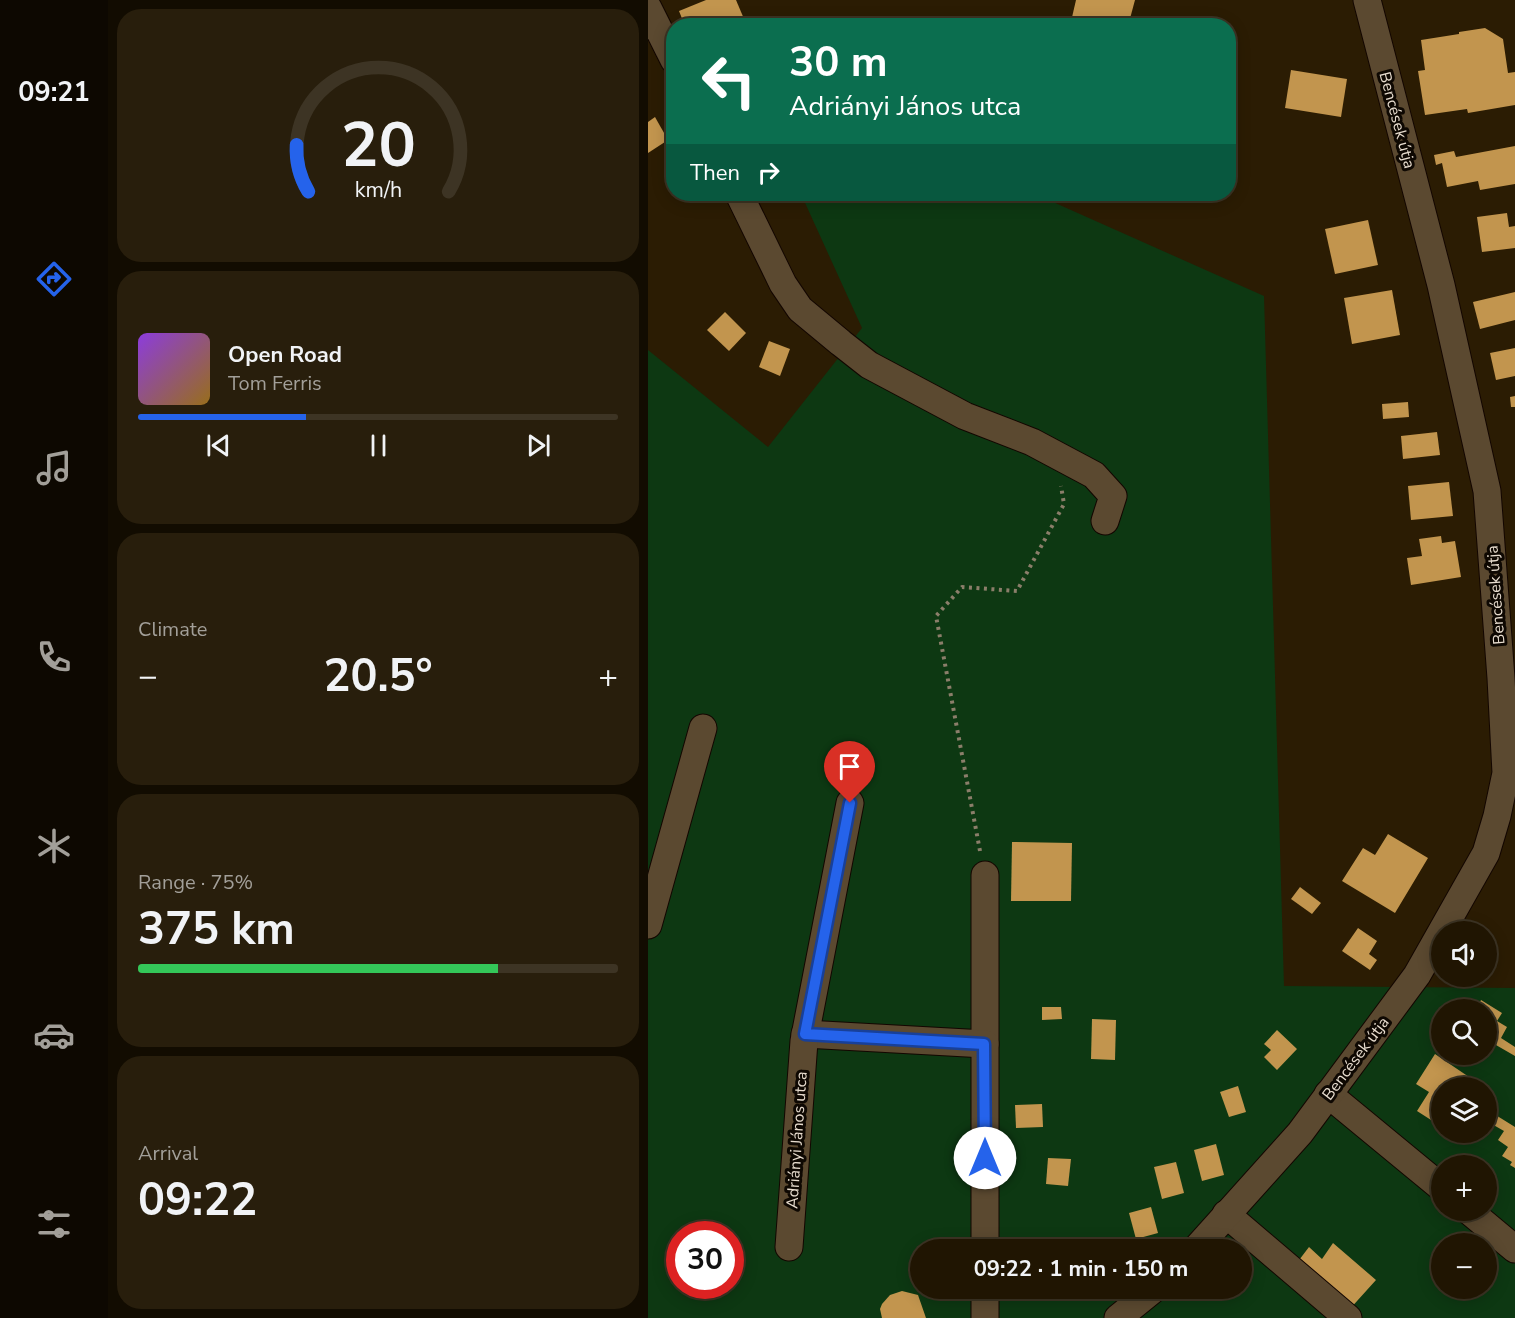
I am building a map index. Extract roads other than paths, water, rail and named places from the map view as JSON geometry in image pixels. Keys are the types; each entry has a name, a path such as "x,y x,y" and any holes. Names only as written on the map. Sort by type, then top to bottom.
{"street":[{"name":"Bencések útja","path":"1204,1239 1300,1133 1417,975 1506,816 1501,678 1487,491 1442,285 1367,0"},
{"path":"648,8 666,44"},
{"path":"742,201 783,284 800,309 869,365 965,416 1032,442 1094,475 1113,496 1105,521"},
{"path":"648,924 703,728"},
{"name":"Adriányi János utca","path":"789,1247 805,1034 850,803"},
{"path":"984,876 985,1239"},
{"path":"805,1034 984,1044"},
{"path":"1328,1094 1431,1179"},
{"path":"1226,1214 1348,1318"},
{"path":"1481,1221 1515,1249"},
{"path":"985,1299 985,1318"},
{"path":"1118,1318 1141,1299"}]}
